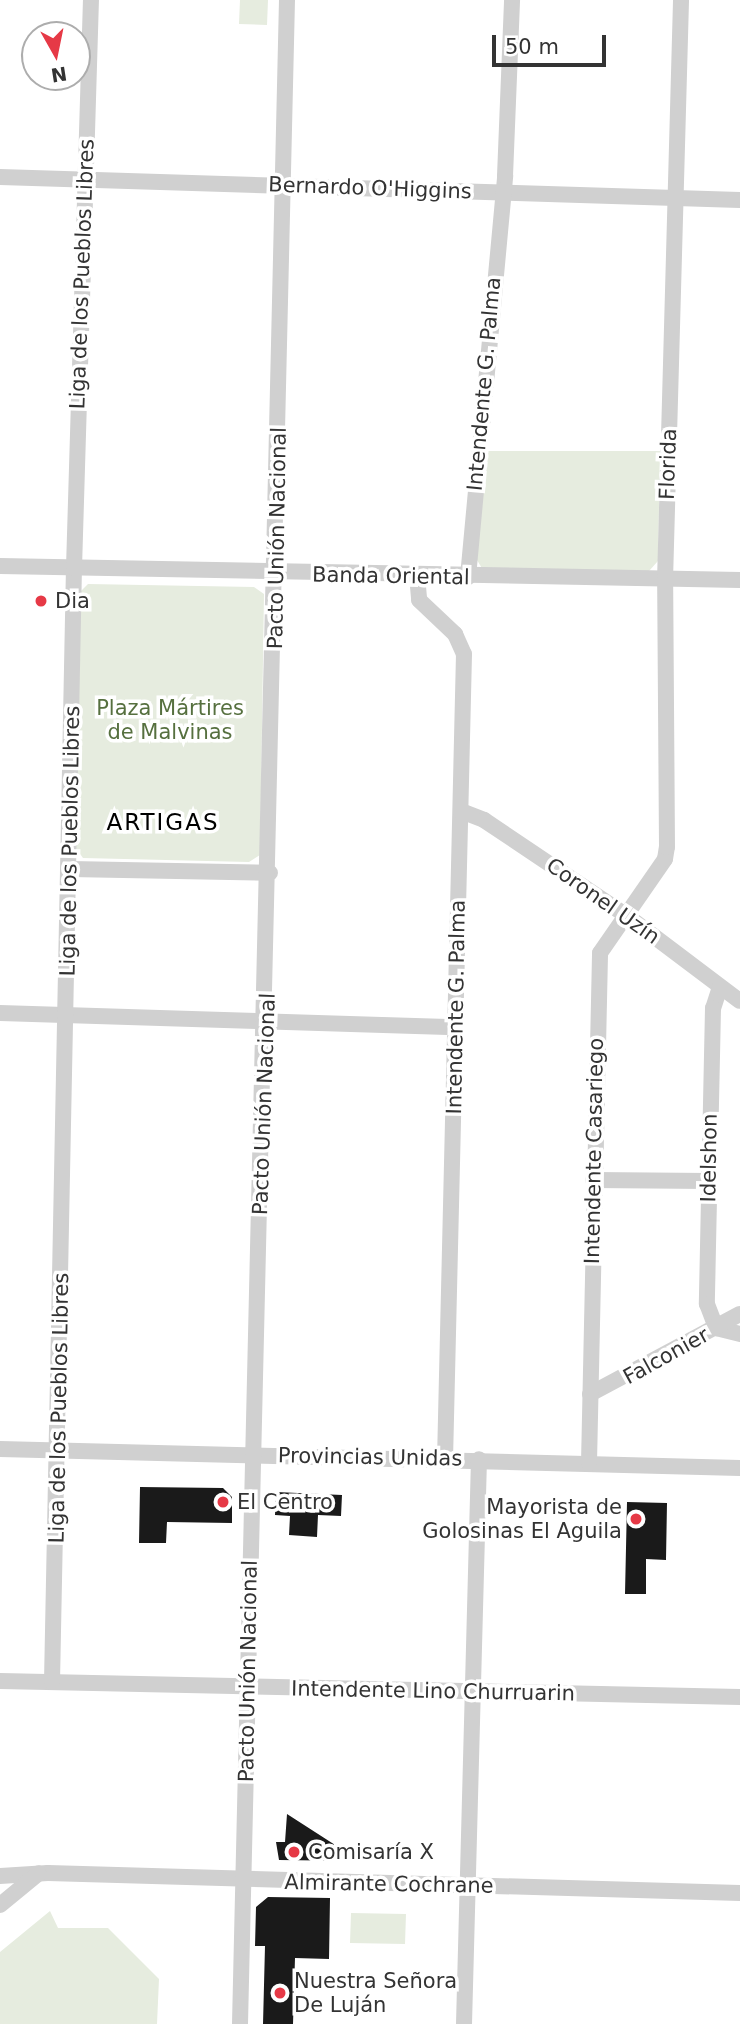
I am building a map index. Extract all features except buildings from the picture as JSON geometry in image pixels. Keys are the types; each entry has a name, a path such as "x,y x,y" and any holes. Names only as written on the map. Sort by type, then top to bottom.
{"street":[{"name":"Liga de los Pueblos Libres","path":"52,1682 59,1451 83,179 91,0"},
{"name":"Pacto Unión Nacional","path":"240,2024 270,873 287,0"},
{"name":"Intendente G. Palma","path":"468,577 503,192 512,0"},
{"name":"Florida","path":"627,916 665,859 667,847 665,581 681,0"},
{"name":"Bernardo O'Higgins","path":"0,177 740,200"},
{"name":"Banda Oriental","path":"0,566 276,575 740,580"},
{"name":"Intendente G. Palma","path":"417,575 419,600 455,634 464,654 445,1459"},
{"name":"Coronel Uzín","path":"461,811 484,820 627,916 740,1001"},
{"path":"70,869 270,873"},
{"name":"Intendente Casariego","path":"590,1394 600,953 627,916"},
{"name":"Idelshon","path":"716,1328 707,1304 708,1181 713,1008 720,987"},
{"path":"0,1013 456,1027"},
{"path":"593,1180 708,1181"},
{"name":"Falconier","path":"590,1394 740,1314"},
{"path":"716,1328 740,1334"},
{"path":"589,1463 590,1394"},
{"name":"Provincias Unidas","path":"0,1449 479,1459 740,1468"},
{"path":"464,2024 479,1459"},
{"name":"Intendente Lino Churruarin","path":"0,1681 740,1697"},
{"path":"0,1905 39,1873"},
{"name":"Almirante Cochrane","path":"0,1876 39,1873 243,1881 740,1893"}],"green space":[{"path":"240,0 268,0 267,25 239,24"},
{"path":"486,451 660,451 658,561 649,571 483,570 477,560"},
{"name":"Plaza Mártires de Malvinas","path":"88,584 254,587 264,594 260,855 249,862 83,858 75,847 79,593"},
{"path":"50,1911 58,1928 108,1928 159,1979 157,2024 0,2024 0,1952"},
{"path":"351,1913 406,1914 405,1944 350,1943"}],"place":[{"name":"Dia","path":"41,601"},
{"name":"El Centro","path":"223,1502"},
{"name":"Mayorista de Golosinas El Aguila","path":"636,1519"},
{"name":"Comisaría X","path":"294,1852"},
{"name":"Nuestra Señora De Luján","path":"280,1993"}],"district":[{"name":"ARTIGAS","path":"163,822"}]}
